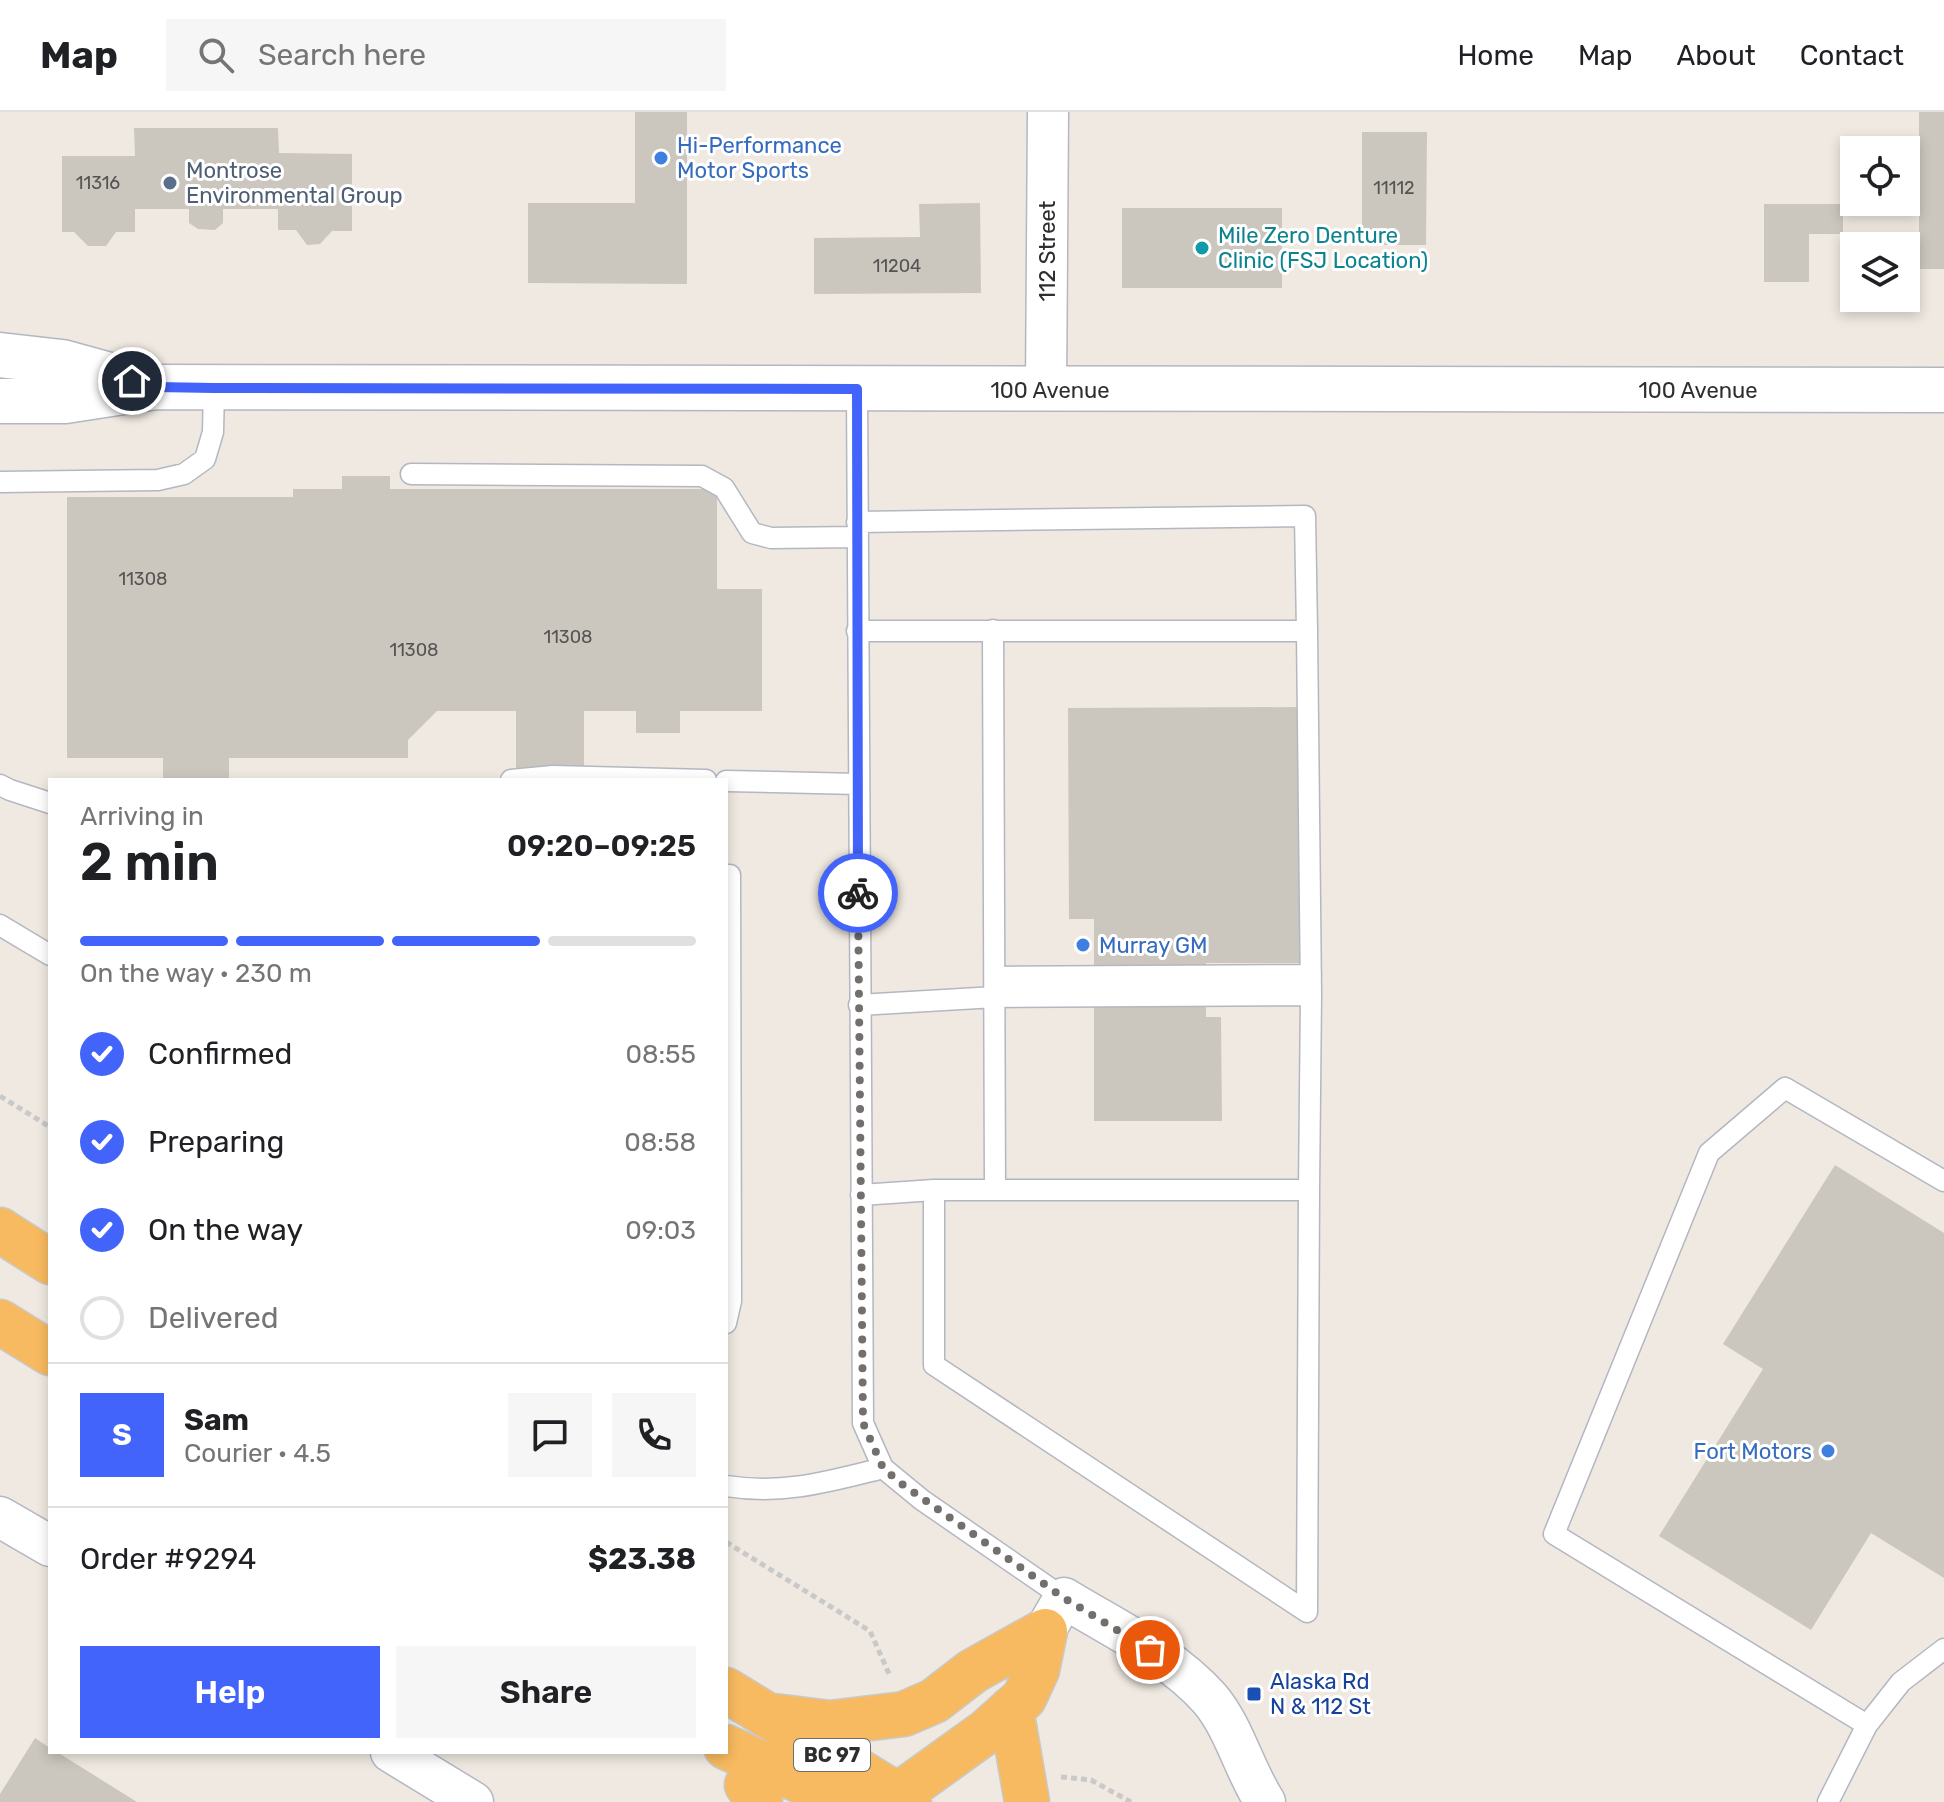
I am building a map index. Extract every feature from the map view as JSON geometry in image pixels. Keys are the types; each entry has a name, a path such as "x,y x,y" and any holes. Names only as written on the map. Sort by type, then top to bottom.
{"highway":[{"path":"0,1230 48,1261"},
{"path":"0,1322 48,1352"},
{"path":"728,1748 829,1794 885,1800 987,1731 1024,1698 1037,1670 1054,1614"},
{"path":"766,1715 830,1723 904,1714 934,1701 1054,1614"},
{"name":"BC 97","path":"728,1691 885,1800"},
{"path":"1011,1709 1027,1802"},
{"path":"696,1754 761,1796"}],"main road":[{"name":"100 Avenue","path":"0,355 62,362 156,387"},
{"name":"100 Avenue","path":"0,401 65,401 156,387 1944,390"}],"street":[{"name":"112 Street","path":"1046,390 1048,112"},
{"path":"0,1517 48,1545"},
{"path":"1054,1614 1150,1650 1181,1672 1210,1699 1265,1802"},
{"path":"394,1754 473,1802"}],"lane":[{"path":"0,482 158,480 184,474 205,459 213,432 214,388"},
{"path":"857,389 863,1423 883,1468 1054,1614"},
{"path":"411,474 702,476 724,488 752,533 771,538 856,529 1305,516 1311,985 1307,1612 934,1365 934,1190"},
{"path":"993,630 995,1190"},
{"path":"857,631 1307,631"},
{"path":"532,778 630,778"},
{"path":"728,781 858,784"},
{"path":"0,785 48,802"},
{"path":"728,875 731,1269 728,1314"},
{"path":"0,925 48,954"},
{"path":"859,1005 995,987 1311,985"},
{"path":"1867,1725 1554,1534 1709,1153 1785,1088 1944,1181"},
{"path":"861,1195 934,1190 1309,1190"},
{"path":"728,1486 755,1491 784,1490 883,1468"},
{"path":"1828,1802 1867,1725 1901,1682 1944,1649"}],"path":[{"path":"0,1096 48,1126"}],"building":[{"name":"Hi-Performance Motor Sports","path":"635,112 687,112 687,284 528,283 528,203 635,203"},
{"path":"1919,112 1944,112 1944,269 1920,269"},
{"path":"134,128 278,128 279,153 352,154 352,231 332,231 320,244 307,245 296,230 278,230 278,209 223,209 223,223 215,230 198,229 189,223 189,209 135,209 135,232 116,232 106,246 88,246 74,232 62,232 62,156 135,156"},
{"path":"1362,132 1427,132 1426,245 1362,245"},
{"path":"980,203 981,293 814,294 814,238 920,237 919,204"},
{"path":"1764,204 1840,204 1843,232 1809,234 1809,282 1764,282"},
{"name":"Mile Zero Denture Clinic (FSJ Location)","path":"1122,208 1282,208 1282,288 1122,288"},
{"path":"342,476 390,476 390,489 717,489 717,589 762,589 762,711 680,711 680,733 636,733 636,711 584,711 584,778 516,778 516,711 437,711 408,740 408,758 229,758 229,778 163,778 163,758 67,758 67,497 293,497 293,489 342,489"},
{"path":"1301,707 1301,963 1206,963 1206,1017 1221,1017 1222,1121 1094,1121 1094,919 1069,919 1068,708"},
{"name":"Fort Motors","path":"1835,1165 1944,1233 1944,1578 1871,1533 1811,1630 1659,1536 1763,1369 1723,1344"},
{"path":"35,1738 48,1747 48,1754 60,1754 137,1802 0,1802 0,1794"}],"way so far":[{"path":"858,893 863,1423 883,1468 922,1500 1064,1598 1150,1650"}],"place":[{"name":"Hi-Performance Motor Sports","path":"661,158"},
{"name":"Montrose Environmental Group","path":"170,183"},
{"name":"Mile Zero Denture Clinic (FSJ Location)","path":"1202,248"},
{"name":"Murray GM","path":"1083,945"},
{"name":"Fort Motors","path":"1828,1451"},
{"name":"Alaska Rd N & 112 St","path":"1254,1694"}],"route":[{"path":"132,381 156,387 214,388 857,389 858,893"}]}
